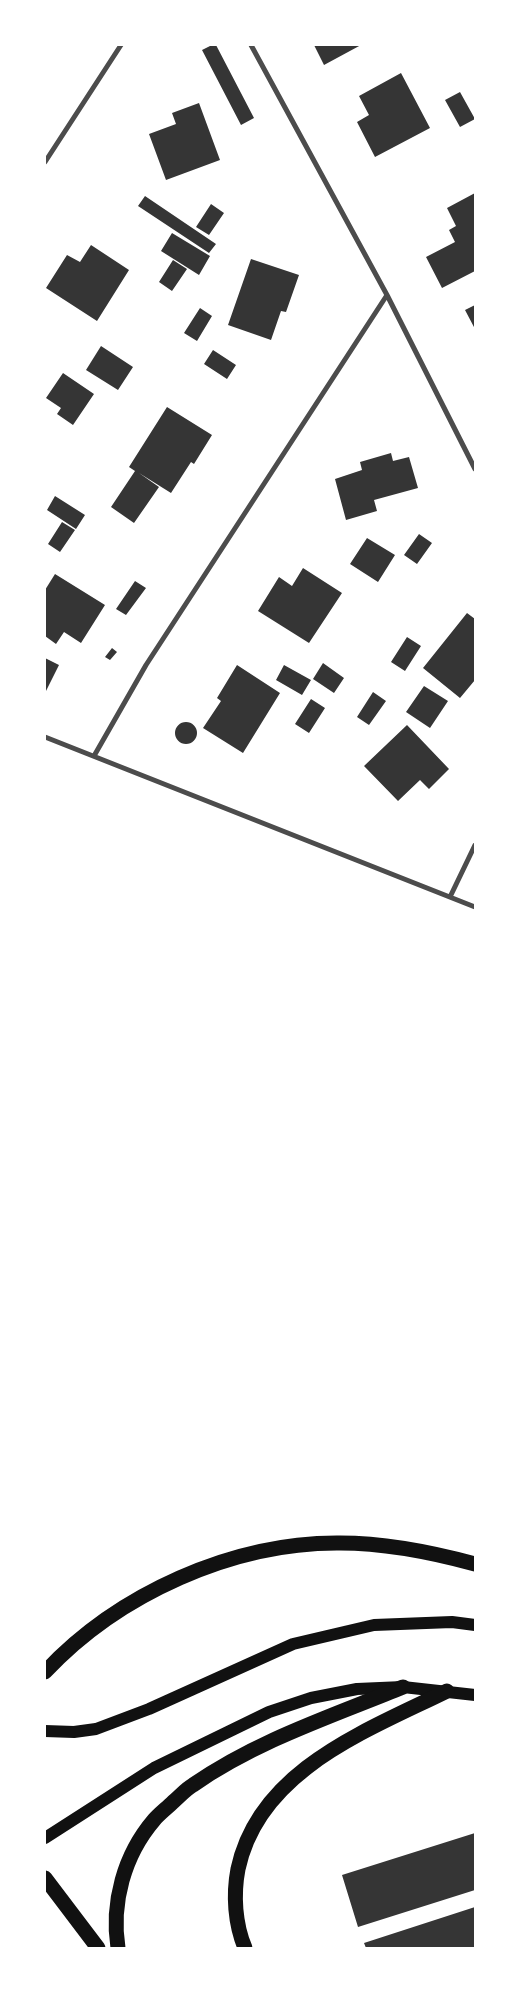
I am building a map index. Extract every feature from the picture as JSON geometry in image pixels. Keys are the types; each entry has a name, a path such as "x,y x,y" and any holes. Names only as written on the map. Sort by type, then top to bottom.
{"highway":[{"path":"45,1672 83,1636 146,1594 207,1567 261,1552 294,1546 341,1543 427,1552 475,1564"},
{"path":"118,1948 116,1916 124,1874 137,1846 154,1820 192,1785 232,1761 292,1733 403,1687"},
{"path":"245,1948 236,1912 236,1882 241,1857 248,1837 257,1819 268,1805 289,1782 310,1764 360,1734 447,1691"},
{"path":"45,1878 98,1948"}],"main road":[{"path":"45,1731 74,1732 96,1729 149,1709 293,1644 374,1625 452,1622 475,1625"},
{"path":"45,1838 154,1768 269,1712 311,1698 358,1689 403,1687 475,1695"}],"street":[{"path":"45,162 121,45"},
{"path":"251,45 387,295 475,469"},
{"path":"94,756 146,665 387,295"},
{"path":"45,737 475,907"},
{"path":"450,897 475,845"}],"building":[{"path":"216,45 254,118 241,125 202,50"},
{"path":"314,45 361,45 324,65"},
{"path":"401,73 430,128 375,157 357,122 369,115 359,96"},
{"path":"460,92 475,119 460,127 445,100"},
{"path":"199,103 220,160 166,180 149,134 176,124 172,113"},
{"path":"475,193 475,271 442,288 426,257 455,242 449,230 456,226 447,208"},
{"path":"145,196 216,244 209,253 138,206"},
{"path":"211,204 224,213 209,235 196,227"},
{"path":"172,233 210,256 199,275 161,251"},
{"path":"91,245 129,270 97,321 46,288 67,255 80,262"},
{"path":"251,259 299,275 286,312 281,311 271,340 228,325"},
{"path":"173,260 187,269 172,291 159,282"},
{"path":"475,305 475,329 465,310"},
{"path":"200,308 212,316 197,341 184,333"},
{"path":"101,346 133,367 118,390 86,370"},
{"path":"213,350 236,365 227,379 204,364"},
{"path":"63,373 94,394 73,425 57,414 61,408 46,398"},
{"path":"167,407 212,435 194,464 191,462 171,493 139,473 159,487 134,523 111,507 135,471 129,467"},
{"path":"391,453 393,461 409,457 418,488 374,500 377,511 346,520 335,479 362,470 360,462"},
{"path":"55,496 85,515 76,529 47,510"},
{"path":"62,522 75,530 60,552 48,544"},
{"path":"419,534 432,543 417,564 404,555"},
{"path":"367,538 395,555 378,582 350,564"},
{"path":"303,568 342,593 309,643 258,611 279,577 292,586"},
{"path":"55,574 105,605 81,643 64,632 56,644 45,636 45,590"},
{"path":"135,581 146,588 126,615 116,609"},
{"path":"467,613 475,619 475,680 460,698 423,668"},
{"path":"407,637 421,646 405,671 391,662"},
{"path":"112,648 117,652 110,660 105,657"},
{"path":"45,658 59,665 45,693"},
{"path":"323,663 344,678 334,693 313,679"},
{"path":"237,665 280,693 243,753 203,728 221,701 217,698"},
{"path":"284,665 311,680 302,695 276,680"},
{"path":"424,686 448,701 430,728 406,712"},
{"path":"373,692 386,701 369,725 357,717"},
{"path":"311,699 325,708 309,733 295,724"},
{"path":"186,722 194,725 197,733 194,741 186,744 178,741 175,733 178,725"},
{"path":"407,725 449,769 429,789 420,780 398,801 364,766"},
{"path":"475,1833 475,1890 358,1927 342,1875"},
{"path":"475,1907 475,1948 366,1948 364,1943"}]}
